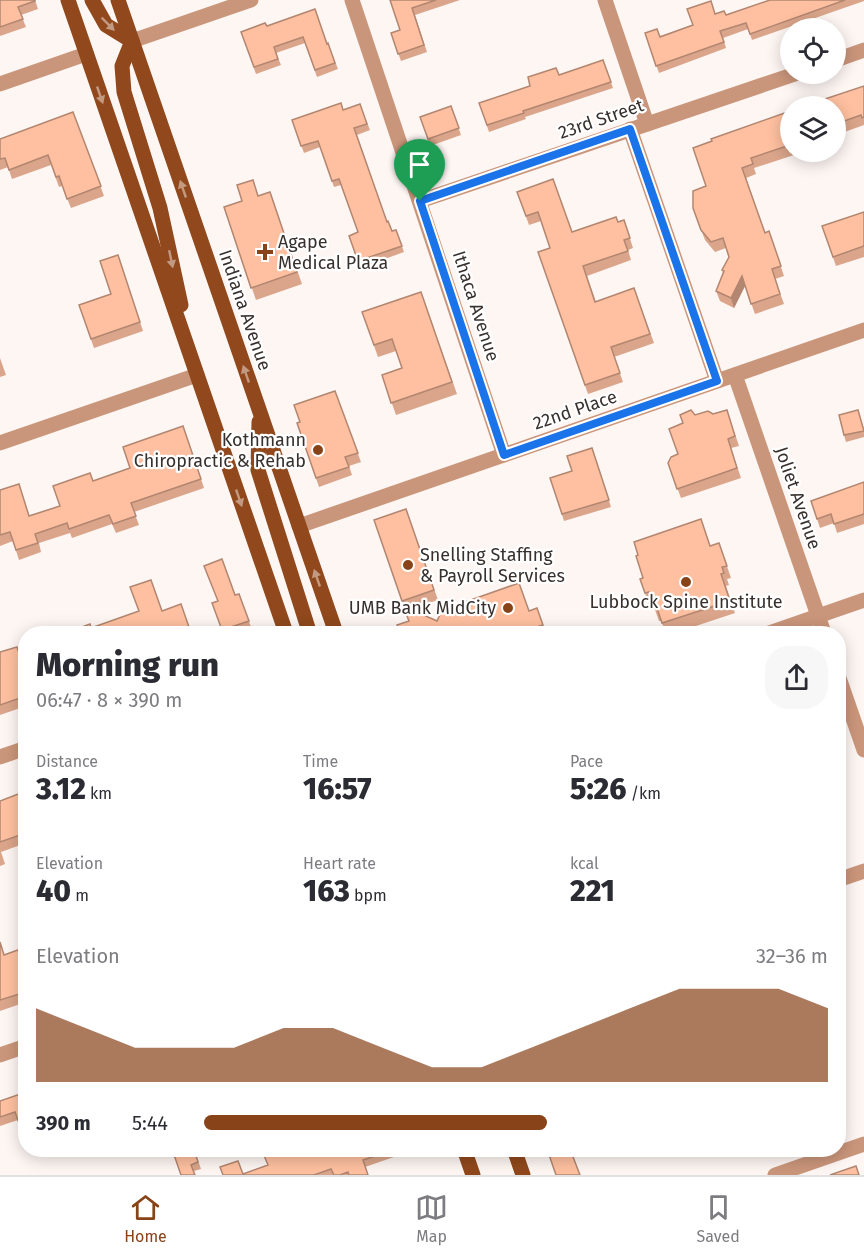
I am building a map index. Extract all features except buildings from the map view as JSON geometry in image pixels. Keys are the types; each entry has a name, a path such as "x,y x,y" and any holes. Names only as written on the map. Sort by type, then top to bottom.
{"main road":[{"path":"68,0 284,626"},
{"path":"92,0 106,25 132,41 122,66 124,92 160,208 197,375"},
{"name":"Indiana Avenue","path":"118,0 334,626"},
{"path":"260,412 258,470 307,626"},
{"path":"467,1157 473,1175"},
{"path":"517,1157 523,1175"}],"street":[{"path":"132,41 251,0"},
{"name":"Ithaca Avenue","path":"352,0 504,455"},
{"path":"605,0 647,124"},
{"path":"846,56 864,50"},
{"path":"0,84 86,54"},
{"name":"23rd Street","path":"420,201 780,79"},
{"path":"630,129 717,381"},
{"name":"22nd Place","path":"299,526 864,330"},
{"path":"0,442 197,375"},
{"name":"Joliet Avenue","path":"735,375 822,626"},
{"path":"789,626 864,600"},
{"path":"846,698 864,750"},
{"path":"0,757 18,751"},
{"path":"846,877 864,871"},
{"path":"0,1055 18,1049"},
{"path":"846,1150 864,1144"},
{"path":"775,1175 827,1157"}],"place":[{"name":"Agape Medical Plaza","path":"265,252"},
{"name":"Kothmann Chiropractic & Rehab","path":"318,450"},
{"name":"Snelling Staffing & Payroll Services","path":"408,565"},
{"name":"Lubbock Spine Institute","path":"686,582"},
{"name":"UMB Bank MidCity","path":"508,608"}],"route":[{"path":"630,129 717,381 504,455 420,201 630,129"}]}
